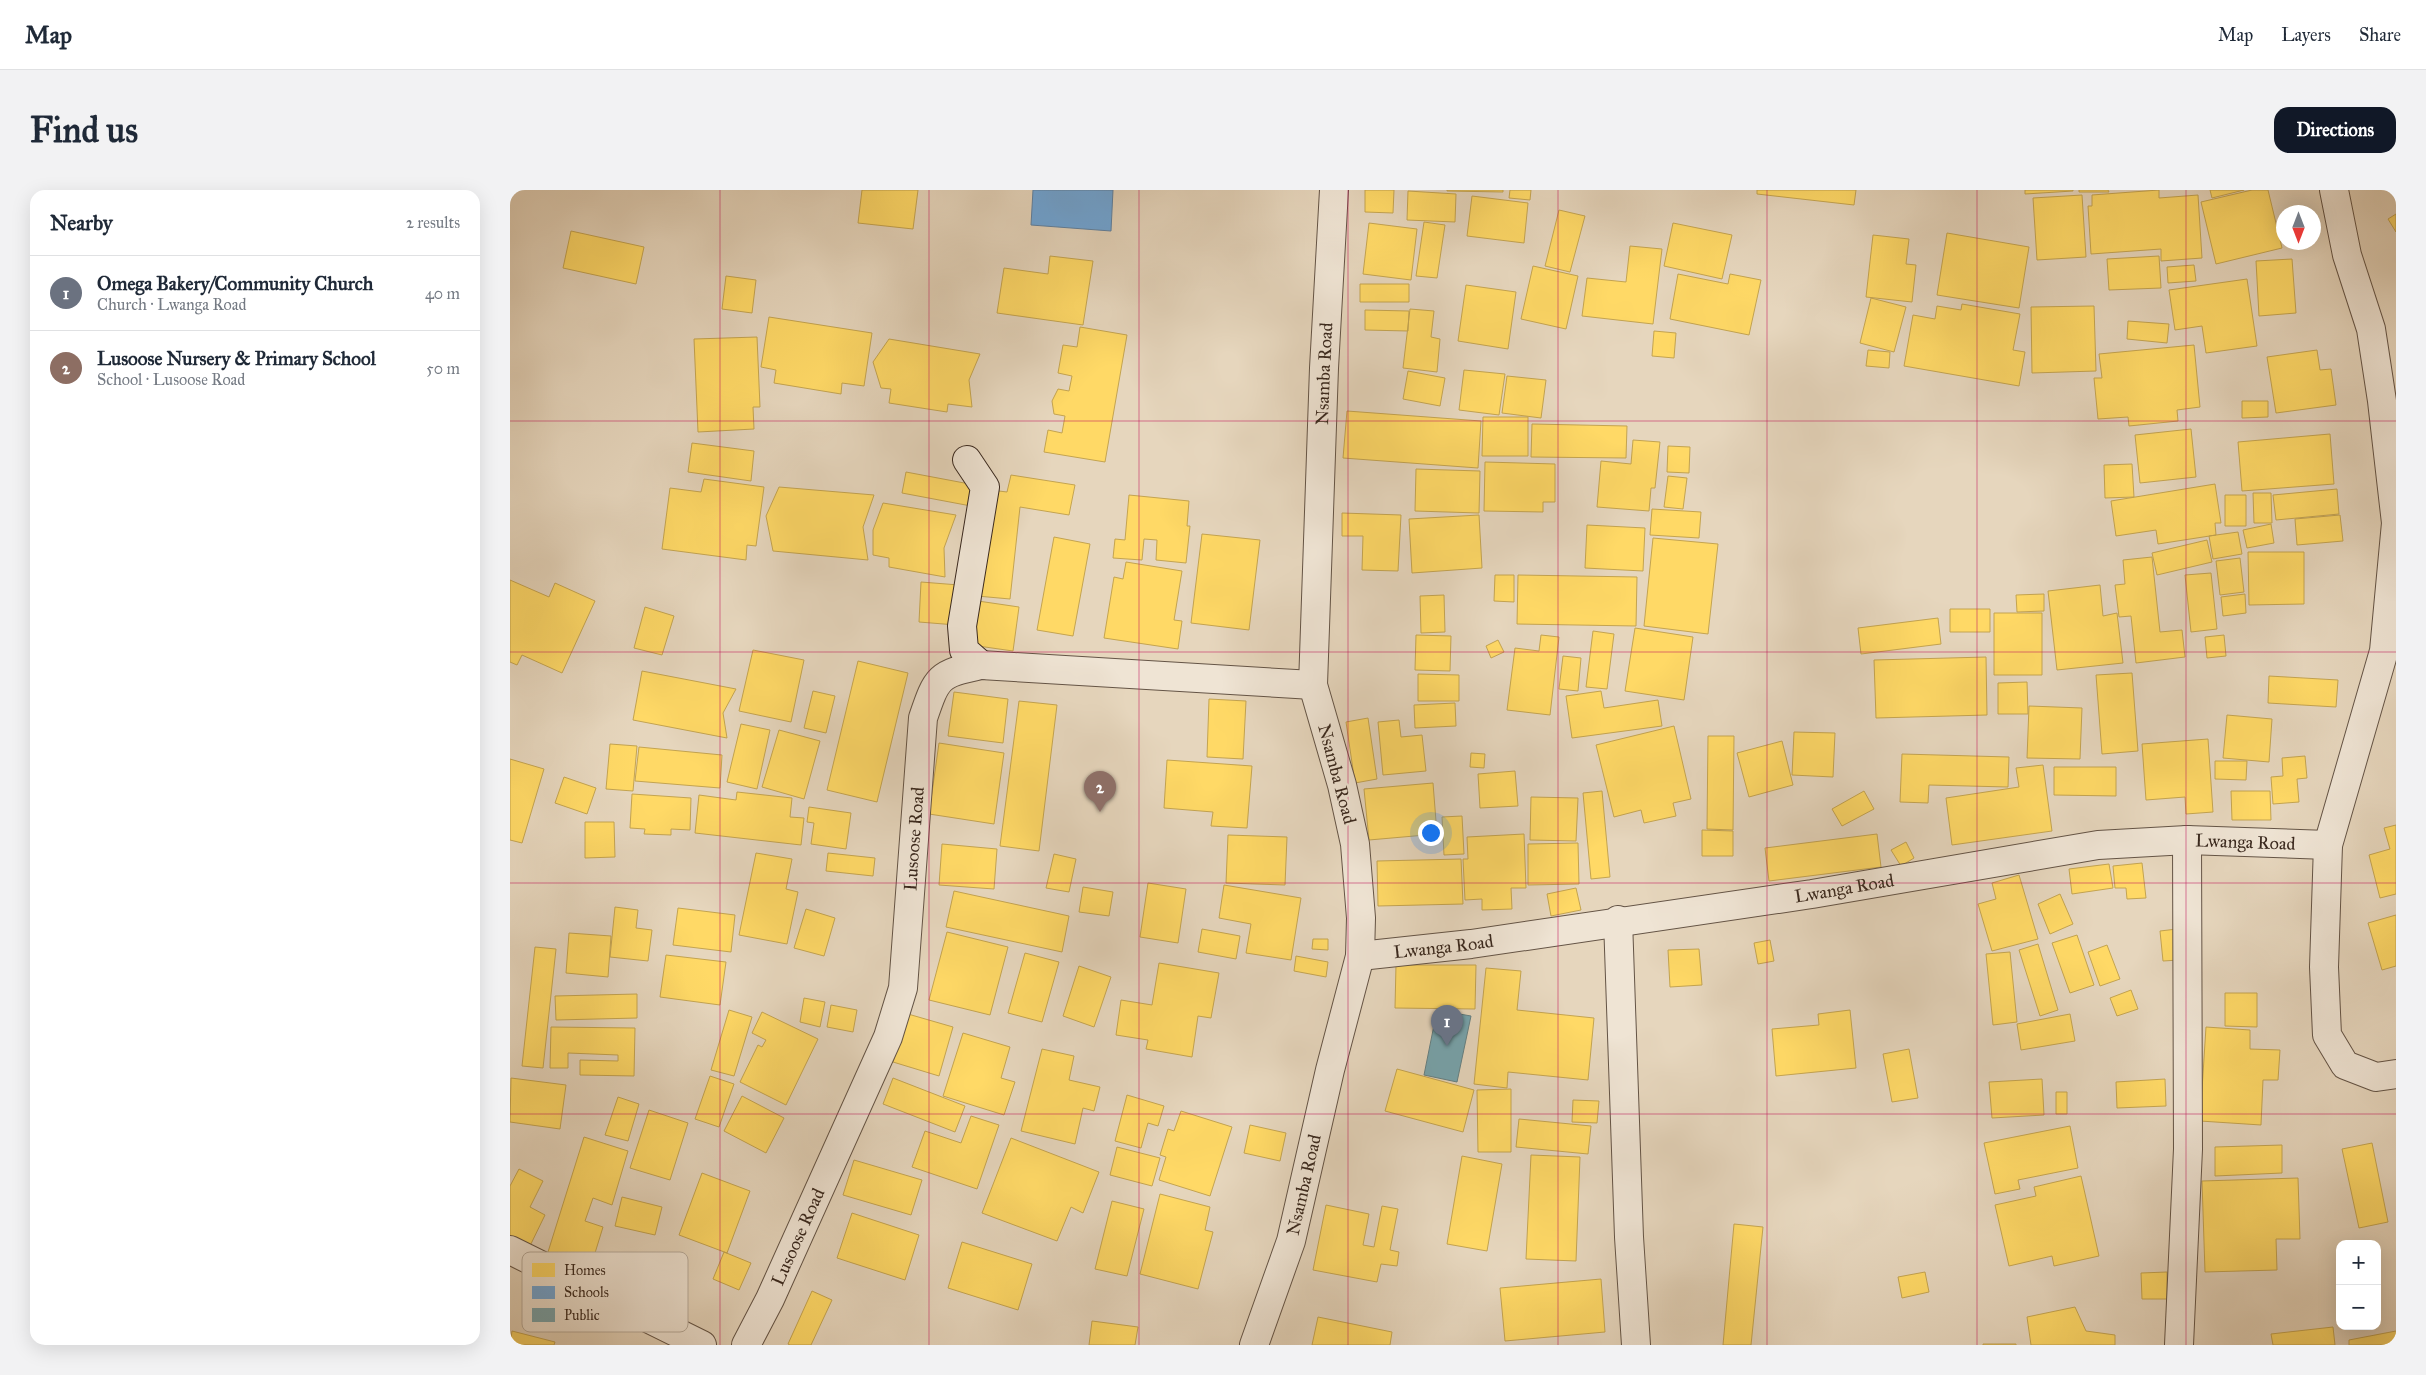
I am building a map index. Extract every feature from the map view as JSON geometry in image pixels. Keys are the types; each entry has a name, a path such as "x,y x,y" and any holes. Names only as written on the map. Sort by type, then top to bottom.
{"street":[{"name":"Nsamba Road","path":"1254,1345 1291,1241 1330,1070 1360,956 1361,918 1355,844 1342,785 1313,685 1324,368 1334,190"},
{"path":"2334,190 2347,255 2371,329 2382,401 2396,523 2384,651 2328,844 2324,967 2327,1035 2345,1066 2376,1077 2396,1074"},
{"path":"966,460 986,487 962,626 964,650 981,665"},
{"name":"Lusoose Road","path":"746,1345 770,1298 888,1037 903,988 923,718 934,685 951,671 981,665 1313,685"},
{"path":"2179,1345 2188,1149 2187,840"},
{"name":"Lwanga Road","path":"1360,956 1471,944 1618,920 1812,894 2098,844 2187,840 2328,844"},
{"path":"1618,920 1629,1237 1636,1345"},
{"path":"510,1250 522,1256"},
{"path":"676,1332 702,1345"}],"building: Homes":[{"path":"862,190 918,190 913,229 858,223"},
{"path":"1365,190 1394,190 1393,213 1365,212"},
{"path":"1503,190 1503,192 1447,191"},
{"path":"1510,190 1531,190 1530,200 1509,198"},
{"path":"1757,190 1856,190 1854,205 1757,194"},
{"path":"2025,190 2073,190 2073,191 2025,194"},
{"path":"2079,190 2108,190 2109,192 2079,192"},
{"path":"2159,190 2159,198 2198,195 2202,258 2161,261 2161,249 2091,254 2088,206 2092,206 2092,195"},
{"path":"2210,190 2244,190 2212,198"},
{"path":"2252,190 2268,190 2276,223 2276,249 2216,264 2201,202"},
{"path":"1408,191 1456,194 1455,222 1407,220"},
{"path":"2082,195 2086,257 2037,260 2033,198"},
{"path":"1472,196 1528,203 1524,243 1467,236"},
{"path":"1559,210 1585,216 1570,272 1545,266"},
{"path":"2396,214 2396,232 2388,219"},
{"path":"1424,222 1445,225 1437,278 1416,276"},
{"path":"1369,223 1417,229 1411,280 1363,274"},
{"path":"1673,223 1732,235 1722,279 1664,266"},
{"path":"571,231 644,247 636,284 563,268"},
{"path":"1947,233 2029,247 2019,308 1937,295"},
{"path":"1873,235 1909,239 1906,264 1916,265 1912,302 1866,297"},
{"path":"1630,246 1662,249 1653,324 1582,316 1587,278 1626,282"},
{"path":"1050,256 1093,261 1083,325 997,313 1004,268 1048,274"},
{"path":"2159,256 2161,288 2109,290 2107,259"},
{"path":"2292,259 2296,313 2259,316 2256,261"},
{"path":"2194,265 2196,281 2168,283 2167,267"},
{"path":"1533,266 1578,276 1566,329 1521,319"},
{"path":"1678,274 1728,284 1730,274 1761,280 1749,335 1670,319"},
{"path":"726,276 756,280 752,313 722,309"},
{"path":"2247,279 2257,346 2206,353 2202,326 2175,330 2169,290"},
{"path":"1360,284 1409,284 1409,302 1360,302"},
{"path":"1466,285 1516,292 1508,349 1458,341"},
{"path":"1871,298 1906,307 1894,352 1860,343"},
{"path":"1962,304 2020,314 2013,350 2025,352 2019,386 1904,366 1913,315 1935,319 1937,306 1961,310"},
{"path":"2094,306 2096,371 2032,373 2031,307"},
{"path":"1410,309 1434,311 1431,337 1440,339 1437,372 1403,368"},
{"path":"1365,310 1409,311 1408,331 1365,330"},
{"path":"769,317 872,333 864,386 842,383 841,394 774,383 776,370 761,367"},
{"path":"2128,321 2169,324 2167,343 2127,339"},
{"path":"1080,327 1127,335 1105,462 1044,452 1048,430 1062,433 1065,416 1054,414 1052,401 1058,389 1069,391 1072,376 1058,373 1063,345 1077,347"},
{"path":"1654,331 1676,333 1674,358 1652,356"},
{"path":"757,337 760,407 753,407 754,429 698,432 694,339"},
{"path":"889,339 980,354 969,380 972,407 948,404 947,412 889,403 891,389 881,388 873,362"},
{"path":"2194,345 2200,407 2177,410 2178,421 2129,426 2128,417 2098,419 2094,378 2102,378 2099,354"},
{"path":"1868,350 1890,352 1889,368 1866,366"},
{"path":"2317,350 2320,370 2331,369 2336,405 2276,413 2267,357"},
{"path":"1464,370 1505,374 1499,415 1459,410"},
{"path":"1408,371 1445,378 1440,406 1403,399"},
{"path":"1507,376 1546,380 1541,418 1502,413"},
{"path":"2242,401 2268,401 2268,417 2242,418"},
{"path":"1347,411 1481,421 1478,468 1343,458"},
{"path":"1483,417 1528,417 1528,456 1482,456"},
{"path":"1532,424 1627,426 1626,458 1531,457"},
{"path":"2191,429 2196,477 2140,483 2135,435"},
{"path":"2330,434 2334,484 2242,491 2238,442"},
{"path":"1633,440 1660,442 1655,488 1651,488 1649,511 1597,507 1601,461 1631,464"},
{"path":"692,443 754,451 751,481 688,472"},
{"path":"1668,446 1690,447 1689,473 1667,472"},
{"path":"1485,462 1555,464 1555,502 1543,502 1543,512 1484,511"},
{"path":"2132,464 2134,497 2105,498 2104,465"},
{"path":"1416,469 1480,471 1479,513 1415,511"},
{"path":"906,472 975,485 971,506 902,493"},
{"path":"1011,475 1075,485 1069,515 1020,507 1010,599 977,596 991,490 1007,492"},
{"path":"1668,476 1687,478 1683,509 1664,507"},
{"path":"704,479 764,487 756,546 747,545 746,560 662,549 670,488 701,492"},
{"path":"2215,484 2221,523 2215,523 2216,535 2158,544 2156,530 2116,536 2111,501"},
{"path":"779,487 874,495 863,527 868,560 773,551 766,516"},
{"path":"2337,489 2339,514 2276,520 2273,495"},
{"path":"2253,493 2271,493 2272,523 2254,523"},
{"path":"1129,495 1189,501 1187,526 1190,526 1186,563 1156,560 1157,540 1144,539 1142,560 1113,558 1115,539 1125,540"},
{"path":"2225,495 2246,495 2246,526 2225,526"},
{"path":"883,503 956,515 944,548 945,577 889,567 889,558 873,555 873,530"},
{"path":"1652,509 1701,512 1699,538 1650,535"},
{"path":"1342,513 1401,515 1398,571 1362,570 1363,536 1342,536"},
{"path":"1479,515 1482,568 1412,573 1409,519"},
{"path":"2340,515 2343,541 2297,545 2295,519"},
{"path":"2271,524 2274,543 2247,548 2243,530"},
{"path":"1587,525 1645,528 1643,571 1585,568"},
{"path":"2238,532 2242,554 2213,559 2209,536"},
{"path":"1202,534 1260,540 1249,630 1191,623"},
{"path":"1054,537 1090,544 1073,636 1037,630"},
{"path":"1653,538 1718,544 1708,634 1644,626"},
{"path":"2207,540 2212,562 2157,575 2152,553"},
{"path":"2248,552 2304,552 2304,604 2249,605"},
{"path":"2152,557 2160,632 2182,630 2185,657 2136,663 2131,616 2119,617 2115,585 2125,584 2123,560"},
{"path":"2240,558 2244,592 2220,595 2216,561"},
{"path":"1126,562 1182,571 1174,620 1182,621 1178,649 1104,638 1114,577 1123,579"},
{"path":"2211,573 2217,629 2191,632 2185,575"},
{"path":"1495,575 1514,575 1514,602 1494,601"},
{"path":"1518,575 1637,577 1636,626 1517,624"},
{"path":"510,580 549,597 555,583 595,601 562,673 522,655 517,665 510,662"},
{"path":"921,582 959,585 956,625 919,622"},
{"path":"2100,585 2103,616 2117,613 2123,663 2057,670 2048,591"},
{"path":"2044,594 2044,611 2017,612 2016,595"},
{"path":"2245,594 2246,613 2223,616 2221,597"},
{"path":"1444,595 1445,632 1421,633 1420,596"},
{"path":"978,601 1019,607 1013,651 971,645"},
{"path":"645,607 674,616 662,655 634,648"},
{"path":"1950,609 1990,609 1990,632 1950,632"},
{"path":"1994,613 2042,613 2042,675 1994,675"},
{"path":"1938,618 1941,644 1861,654 1858,628"},
{"path":"1635,628 1693,637 1684,700 1625,691"},
{"path":"1593,631 1614,634 1607,689 1586,687"},
{"path":"1416,635 1451,636 1450,671 1415,670"},
{"path":"1541,635 1559,637 1550,715 1507,710 1515,648 1539,651"},
{"path":"2224,635 2226,656 2207,658 2205,637"},
{"path":"1498,640 1504,652 1491,658 1486,646"},
{"path":"753,650 804,660 791,722 739,711"},
{"path":"1563,656 1581,658 1578,691 1559,689"},
{"path":"1986,657 1987,715 1876,718 1874,660"},
{"path":"858,661 908,673 877,802 827,790"},
{"path":"642,671 736,689 723,713 727,738 633,720"},
{"path":"2132,673 2138,751 2102,754 2096,675"},
{"path":"1418,674 1459,675 1459,701 1418,701"},
{"path":"2269,676 2338,680 2336,707 2268,703"},
{"path":"2027,682 2028,714 1998,714 1998,683"},
{"path":"813,691 835,696 826,733 804,728"},
{"path":"1601,691 1604,708 1658,700 1662,726 1572,738 1566,696"},
{"path":"954,692 1008,699 1003,743 948,736"},
{"path":"1209,699 1246,701 1243,759 1207,757"},
{"path":"1019,701 1057,705 1039,851 1000,846"},
{"path":"1455,703 1456,726 1415,728 1414,705"},
{"path":"2029,706 2082,708 2080,759 2027,758"},
{"path":"2227,715 2272,719 2269,762 2223,758"},
{"path":"1368,718 1377,779 1355,783 1346,722"},
{"path":"1399,720 1401,737 1422,735 1426,771 1383,775 1378,722"},
{"path":"741,724 770,730 757,789 727,782"},
{"path":"1674,726 1691,799 1673,803 1676,816 1644,823 1641,810 1614,817 1596,745"},
{"path":"779,730 820,741 804,799 762,787"},
{"path":"1794,732 1835,733 1833,777 1792,775"},
{"path":"1708,736 1734,736 1733,830 1707,829"},
{"path":"2208,739 2213,812 2186,814 2185,797 2146,800 2142,744"},
{"path":"1782,741 1793,785 1749,797 1737,753"},
{"path":"939,743 1004,753 994,824 929,814"},
{"path":"610,744 637,746 633,791 606,789"},
{"path":"639,747 722,755 720,788 635,781"},
{"path":"1471,753 1485,754 1484,768 1470,767"},
{"path":"1902,754 2009,757 2008,787 1929,785 1928,803 1900,802"},
{"path":"2305,756 2307,778 2297,779 2299,802 2273,804 2271,777 2283,776 2282,758"},
{"path":"510,759 544,769 522,843 510,840"},
{"path":"1167,760 1252,766 1247,828 1211,826 1213,812 1164,808"},
{"path":"2215,761 2247,761 2246,780 2215,779"},
{"path":"2043,765 2052,831 1952,845 1946,798 2019,787 2016,768"},
{"path":"2054,767 2116,767 2116,796 2054,795"},
{"path":"1515,771 1518,806 1480,808 1478,774"},
{"path":"564,777 596,788 587,814 555,803"},
{"path":"1433,783 1437,834 1369,840 1364,789"},
{"path":"1602,791 1610,877 1591,879 1583,793"},
{"path":"1864,791 1874,809 1842,826 1832,809"},
{"path":"2231,791 2270,791 2271,820 2232,820"},
{"path":"737,792 792,798 790,817 804,818 801,845 695,833 699,795 736,800"},
{"path":"632,794 691,798 690,830 671,829 671,835 644,834 645,829 630,828"},
{"path":"1531,797 1578,798 1576,841 1530,840"},
{"path":"809,807 851,813 846,849 811,844 814,823 807,822"},
{"path":"1462,816 1464,854 1444,855 1442,817"},
{"path":"585,822 614,822 615,857 585,858"},
{"path":"2396,825 2396,894 2380,898 2369,855 2390,849 2384,828"},
{"path":"1702,830 1733,831 1733,856 1702,856"},
{"path":"1524,834 1526,888 1511,888 1512,909 1482,910 1482,899 1465,900 1463,859 1468,859 1467,837"},
{"path":"1877,834 1881,867 1769,881 1765,848"},
{"path":"1228,835 1287,837 1285,885 1226,883"},
{"path":"1906,842 1914,858 1901,866 1891,850"},
{"path":"1578,843 1579,884 1528,885 1528,844"},
{"path":"942,844 997,849 994,889 939,885"},
{"path":"756,853 792,859 786,889 798,892 787,944 739,935"},
{"path":"828,853 875,858 873,876 826,871"},
{"path":"1054,854 1076,859 1069,892 1046,888"},
{"path":"1461,859 1463,904 1378,906 1377,861"},
{"path":"2142,863 2146,898 2127,899 2126,888 2115,888 2113,866"},
{"path":"2109,864 2113,888 2072,894 2069,869"},
{"path":"2019,875 2038,939 1992,951 1978,904 1996,899 1992,883"},
{"path":"1148,883 1186,889 1178,943 1140,937"},
{"path":"1224,885 1301,898 1291,960 1246,953 1251,924 1219,918"},
{"path":"1083,887 1113,892 1109,916 1079,912"},
{"path":"1576,888 1581,910 1551,916 1547,894"},
{"path":"954,891 1069,916 1062,952 946,927"},
{"path":"2060,894 2073,924 2050,934 2038,904"},
{"path":"615,907 638,910 636,928 652,930 648,961 610,957"},
{"path":"678,908 735,915 731,952 673,945"},
{"path":"806,909 835,918 824,956 794,948"},
{"path":"2396,915 2396,966 2382,970 2368,923"},
{"path":"1202,929 1240,936 1236,959 1198,952"},
{"path":"2177,929 2179,960 2163,961 2160,931"},
{"path":"947,932 1008,947 990,1015 929,1000"},
{"path":"569,933 611,936 608,977 566,973"},
{"path":"2077,935 2094,985 2070,993 2052,943"},
{"path":"1313,939 1328,939 1328,950 1312,949"},
{"path":"1770,940 1774,961 1758,964 1754,943"},
{"path":"2038,944 2058,1010 2040,1016 2019,950"},
{"path":"2107,945 2120,979 2100,986 2088,952"},
{"path":"535,947 556,949 543,1068 522,1066"},
{"path":"1699,949 1702,985 1670,987 1668,950"},
{"path":"2010,952 2017,1022 1993,1025 1986,954"},
{"path":"1025,953 1059,962 1042,1022 1008,1013"},
{"path":"666,955 726,962 720,1005 660,997"},
{"path":"1296,956 1328,962 1326,977 1294,971"},
{"path":"1159,963 1219,973 1211,1018 1198,1016 1192,1057 1146,1049 1148,1040 1116,1035 1121,1000 1152,1005"},
{"path":"1396,965 1476,965 1475,1009 1395,1008"},
{"path":"1079,966 1111,977 1094,1027 1063,1016"},
{"path":"1486,968 1521,971 1517,1010 1594,1018 1588,1080 1508,1072 1507,1088 1474,1084"},
{"path":"2131,990 2138,1009 2117,1016 2110,998"},
{"path":"2225,993 2257,993 2257,1027 2225,1026"},
{"path":"637,994 637,1018 556,1020 555,996"},
{"path":"804,998 825,1002 820,1027 800,1022"},
{"path":"831,1005 857,1010 853,1032 827,1027"},
{"path":"729,1010 752,1017 734,1076 711,1070"},
{"path":"1850,1010 1856,1068 1776,1076 1772,1029 1819,1025 1818,1014"},
{"path":"762,1012 818,1039 786,1105 740,1082 758,1045 762,1047 766,1040 752,1033"},
{"path":"908,1014 953,1027 939,1076 893,1062"},
{"path":"2070,1014 2075,1041 2021,1050 2017,1024"},
{"path":"551,1027 635,1028 634,1076 580,1075 580,1060 618,1061 618,1055 568,1053 568,1068 550,1068"},
{"path":"2206,1027 2250,1030 2250,1049 2280,1050 2278,1080 2263,1080 2261,1125 2200,1121"},
{"path":"963,1033 1010,1047 1001,1078 1015,1082 1004,1115 943,1096"},
{"path":"1042,1049 1074,1056 1069,1080 1100,1087 1094,1111 1083,1108 1075,1144 1021,1131"},
{"path":"1909,1049 1918,1098 1892,1102 1883,1054"},
{"path":"1397,1069 1474,1090 1463,1132 1385,1111"},
{"path":"710,1076 734,1084 719,1127 695,1119"},
{"path":"511,1078 566,1085 560,1129 510,1122"},
{"path":"893,1078 965,1106 955,1132 883,1104"},
{"path":"2042,1079 2044,1115 1992,1118 1989,1082"},
{"path":"2165,1079 2166,1106 2117,1108 2116,1082"},
{"path":"1511,1089 1511,1152 1478,1152 1477,1090"},
{"path":"2056,1092 2067,1092 2067,1114 2056,1114"},
{"path":"1127,1095 1164,1106 1158,1126 1148,1123 1141,1148 1115,1141"},
{"path":"742,1096 784,1118 766,1153 724,1131"},
{"path":"618,1097 639,1104 628,1141 605,1135"},
{"path":"1573,1100 1599,1101 1597,1123 1572,1122"},
{"path":"649,1110 688,1123 670,1180 630,1168"},
{"path":"1181,1111 1232,1127 1210,1196 1159,1180 1166,1157 1160,1155 1168,1129 1174,1131"},
{"path":"971,1116 999,1125 977,1189 912,1167 925,1131 961,1143"},
{"path":"1519,1119 1591,1126 1588,1154 1516,1147"},
{"path":"1250,1125 1286,1133 1280,1161 1244,1153"},
{"path":"2070,1126 2078,1168 2018,1180 2020,1189 1995,1194 1984,1143"},
{"path":"584,1137 628,1151 612,1205 593,1198 585,1221 603,1227 595,1252 548,1252"},
{"path":"1011,1138 1099,1172 1083,1213 1071,1207 1057,1241 982,1213"},
{"path":"2372,1143 2388,1222 2359,1228 2342,1149"},
{"path":"2282,1145 2282,1173 2215,1176 2215,1147"},
{"path":"1117,1147 1160,1158 1152,1186 1110,1175"},
{"path":"1531,1155 1580,1157 1576,1261 1526,1259"},
{"path":"1462,1156 1502,1164 1487,1251 1447,1244"},
{"path":"854,1160 922,1180 911,1215 843,1195"},
{"path":"519,1169 543,1181 530,1207 545,1215 528,1250 510,1241 510,1186"},
{"path":"702,1173 750,1191 727,1253 679,1235"},
{"path":"2081,1176 2099,1256 2054,1266 2052,1256 2009,1266 1995,1205 2036,1196 2034,1187"},
{"path":"2298,1178 2300,1239 2276,1239 2277,1270 2205,1272 2202,1181"},
{"path":"1160,1194 1210,1207 1205,1230 1213,1232 1198,1289 1140,1274"},
{"path":"622,1197 662,1207 655,1235 615,1226"},
{"path":"1112,1201 1144,1209 1127,1276 1095,1269"},
{"path":"1326,1205 1369,1214 1363,1245 1374,1247 1382,1206 1398,1209 1390,1250 1399,1252 1397,1266 1381,1264 1377,1282 1313,1270"},
{"path":"852,1213 919,1235 905,1280 837,1258"},
{"path":"1734,1224 1763,1227 1751,1345 1723,1345"},
{"path":"962,1242 1032,1264 1018,1310 948,1288"},
{"path":"724,1252 751,1263 739,1290 713,1279"},
{"path":"1925,1272 1929,1292 1902,1298 1898,1277"},
{"path":"2167,1272 2167,1299 2142,1299 2141,1273"},
{"path":"1601,1279 1605,1332 1505,1341 1500,1288"},
{"path":"812,1291 832,1300 811,1345 790,1345 788,1344"},
{"path":"2075,1307 2086,1331 2115,1335 2115,1345 2031,1345 2027,1317"},
{"path":"1318,1317 1392,1332 1390,1345 1312,1345"},
{"path":"1092,1321 1138,1327 1135,1345 1089,1345"},
{"path":"2333,1327 2335,1345 2273,1345 2271,1334"},
{"path":"512,1331 555,1342 554,1345 510,1345"},
{"path":"2396,1331 2396,1345 2349,1345 2349,1340"},
{"path":"2016,1344 2016,1345 1983,1345"}],"building: Schools":[{"path":"1033,190 1113,190 1111,231 1031,225"}],"building: Public":[{"path":"1437,1010 1471,1016 1457,1082 1424,1075"}],"place":[{"name":"Lusoose Nursery & Primary School","path":"1100,812"},
{"name":"Omega Bakery/Community Church","path":"1447,1046"}]}
